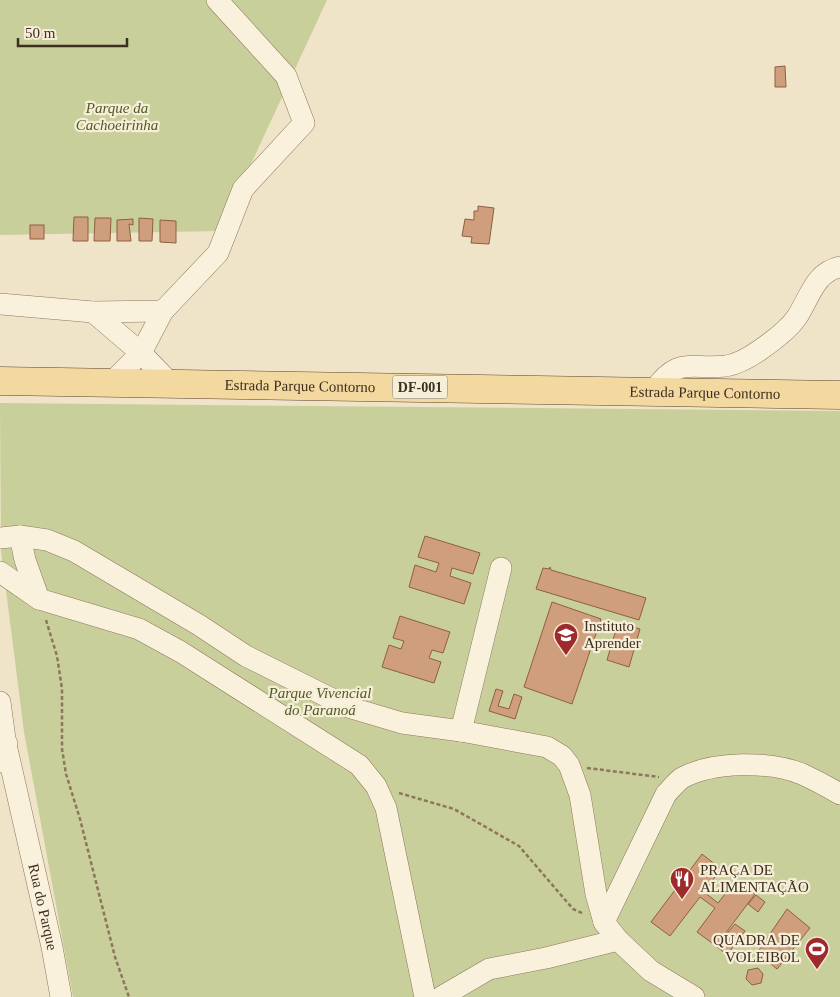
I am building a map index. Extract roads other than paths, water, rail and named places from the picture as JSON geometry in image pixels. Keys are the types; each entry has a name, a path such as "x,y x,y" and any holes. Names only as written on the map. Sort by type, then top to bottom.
{"main road":[{"name":"Estrada Parque Contorno","path":"0,381 840,395"}],"street":[{"path":"112,382 141,353 163,311 218,253 243,189 304,123 286,76 217,0"},
{"path":"653,392 665,374 679,368 700,365 727,366 745,360 770,343 796,318 818,280 829,269 840,267"},
{"path":"0,304 93,312 163,311"},
{"path":"93,312 141,353 170,383"},
{"path":"10,537 25,560 39,599"},
{"path":"10,537 46,540 74,551 190,620 246,656 348,707 402,723 461,731 547,748 562,756 569,765 580,795 596,894 604,922 618,940 651,971 694,997"},
{"path":"461,731 501,568"},
{"path":"0,572 39,599 139,630 181,652 359,765 376,786 386,808 425,997"},
{"name":"Rua do Parque","path":"0,702 3,746 24,818 61,997"},
{"path":"604,922 616,893 666,794 680,779 698,770 756,765 780,767 802,774 840,794"},
{"name":"Rua do Parque","path":"0,791 24,818"},
{"path":"442,997 488,969 546,958 618,940"}],"place":[{"name":"Instituto Aprender","path":"566,656"},
{"name":"PRAÇA DE ALIMENTAÇÃO","path":"682,900"},
{"name":"QUADRA DE VOLEIBOL","path":"817,970"}],"park label":[{"name":"Parque da Cachoeirinha","path":"117,116"},
{"name":"Parque Vivencial do Paranoá","path":"320,702"}]}
